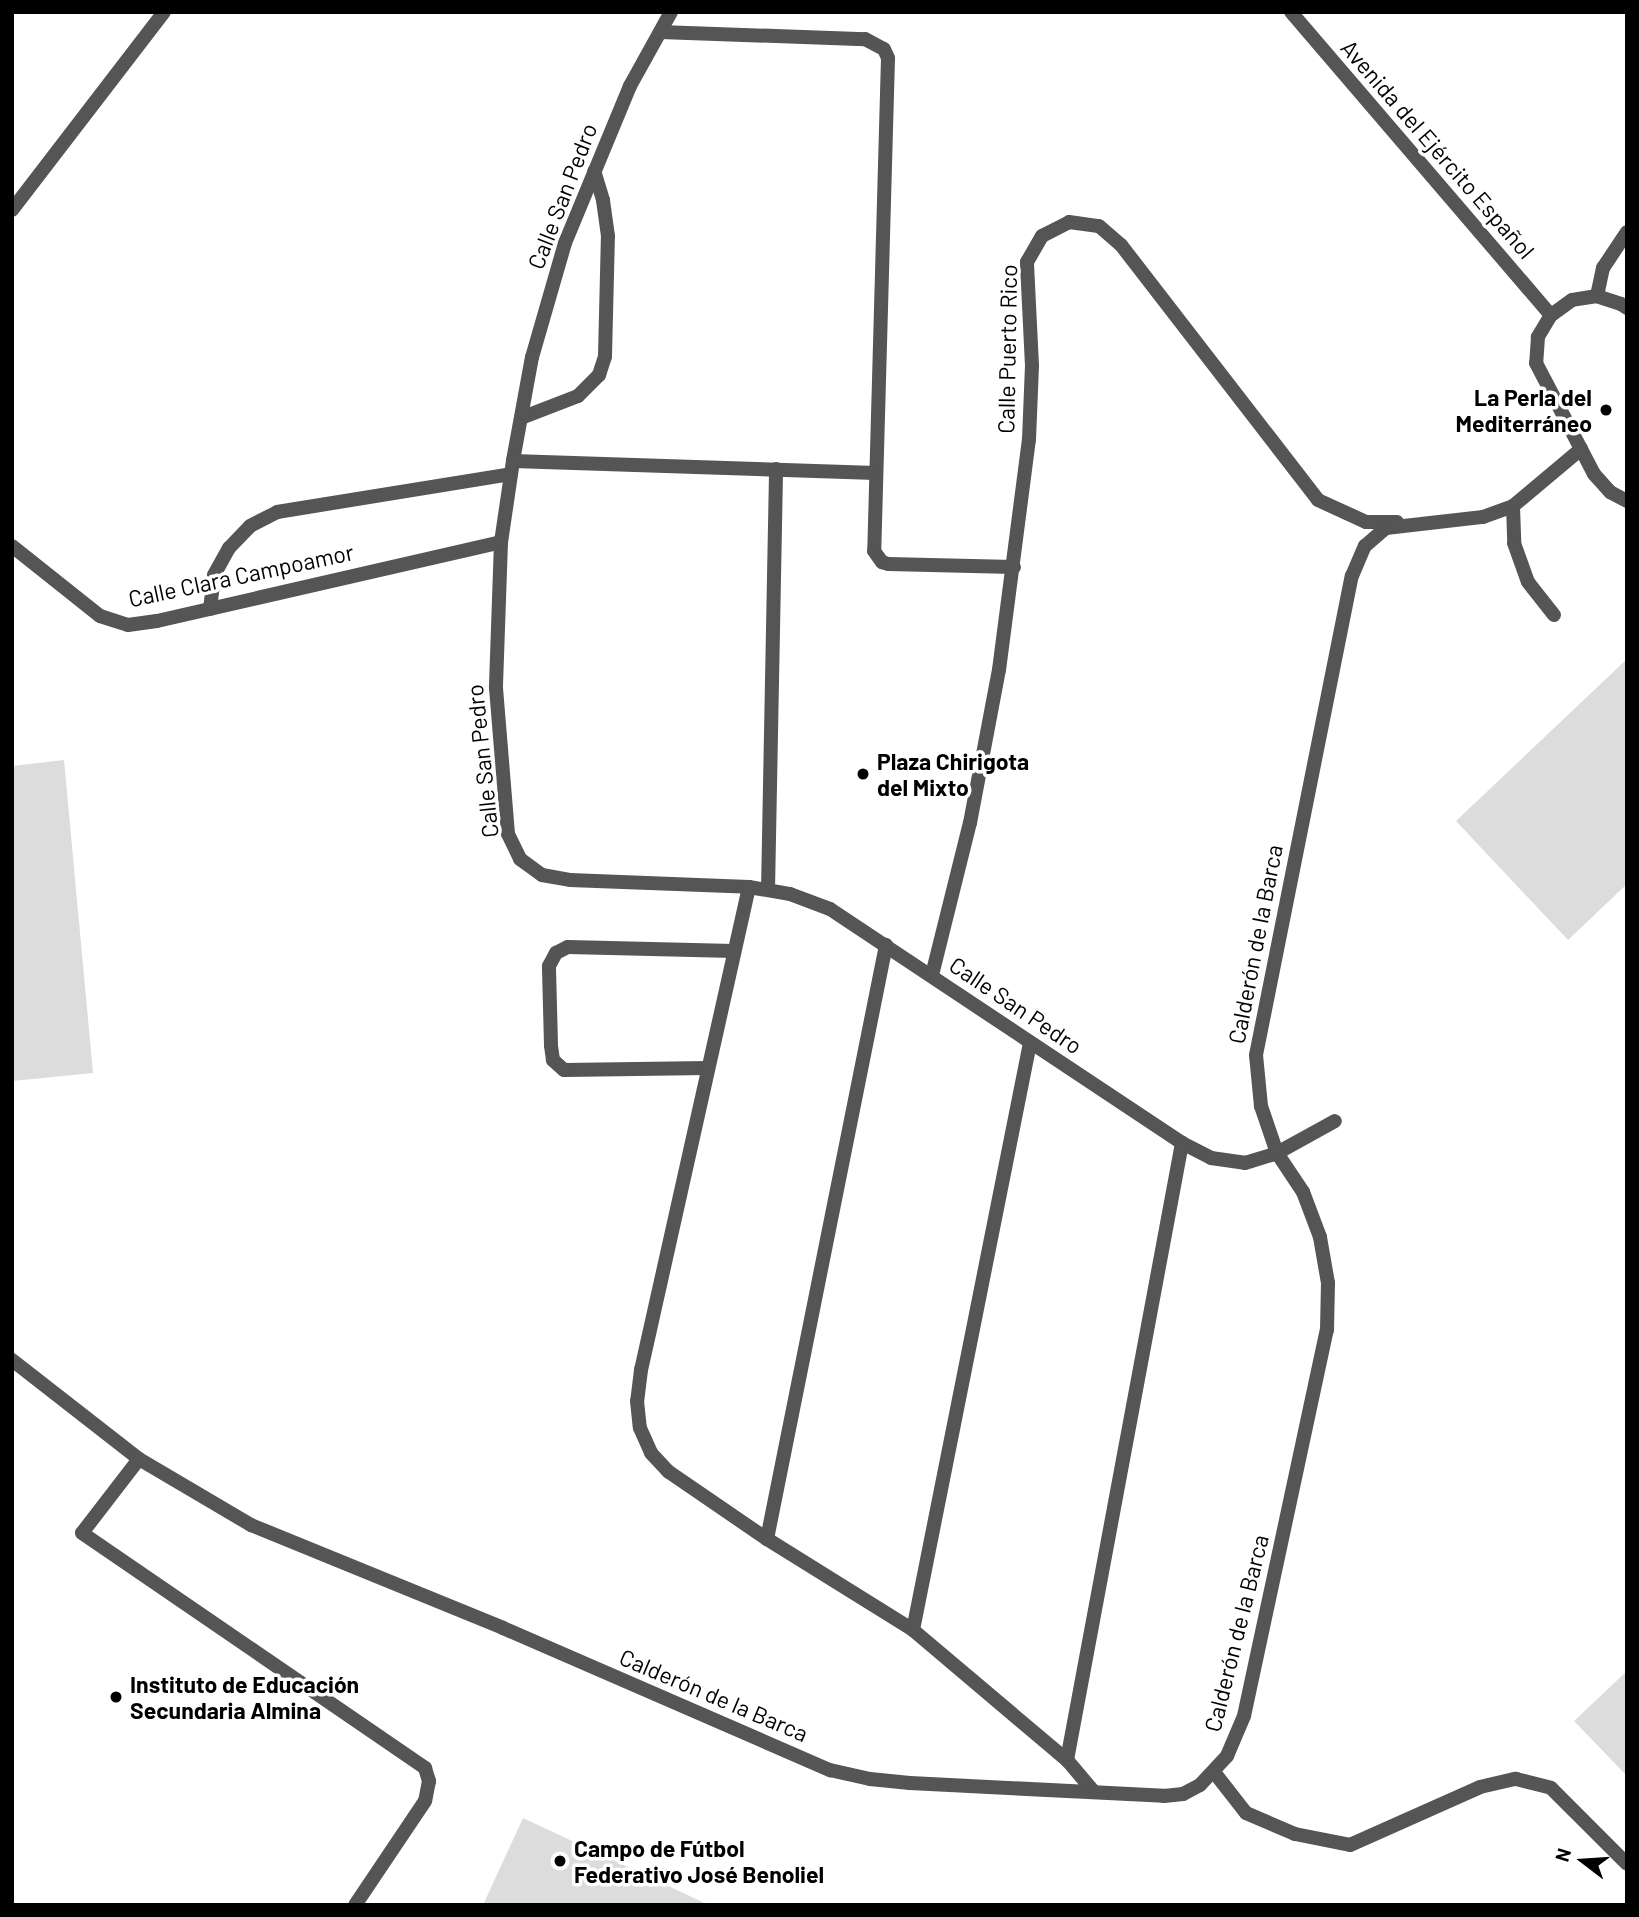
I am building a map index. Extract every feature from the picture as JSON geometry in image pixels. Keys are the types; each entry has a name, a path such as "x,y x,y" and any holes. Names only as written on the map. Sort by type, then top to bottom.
{"street":[{"path":"12,211 164,12"},
{"name":"Calle San Pedro","path":"671,12 630,86 565,243 532,357 512,467 501,542 496,688 508,834 520,859 542,875 570,880 749,887 790,894 830,909 1182,1143 1210,1158 1245,1163 1277,1153 1335,1121"},
{"name":"Avenida del Ejército Español","path":"1291,12 1551,315"},
{"path":"660,32 865,39 884,49 888,58 874,551 882,562 1014,567"},
{"path":"521,418 579,396 599,375 605,356 608,236 603,200 594,171"},
{"name":"Calle Puerto Rico","path":"932,975 970,823 999,670 1029,440 1032,366 1027,261 1042,236 1069,222 1099,226 1121,245 1318,500 1366,522 1419,522"},
{"path":"1597,296 1603,268 1627,232"},
{"path":"1627,309 1621,303 1597,296 1572,300 1551,315 1538,337 1536,363 1594,474 1610,492 1627,501"},
{"name":"Calderón de la Barca","path":"12,1360 139,1459 251,1525 515,1634 830,1770 870,1779 910,1783 1094,1792 1183,1794 1200,1785 1227,1756 1244,1716 1327,1330 1328,1283 1320,1237 1303,1192 1277,1153 1261,1106 1256,1055 1352,576 1365,546 1386,528 1483,516 1513,506 1581,449"},
{"path":"210,609 214,575 229,548 250,526 277,512 512,467 876,473"},
{"path":"768,890 776,470"},
{"path":"1513,506 1514,543 1528,582 1554,615"},
{"name":"Calle Clara Campoamor","path":"12,546 100,616 128,625 210,609 501,542"},
{"path":"749,887 641,1370 637,1401 640,1428 651,1453 668,1472 767,1539 913,1630 1067,1760 1094,1792"},
{"path":"767,1539 886,945"},
{"path":"708,1068 564,1070 553,1060 549,966 556,953 568,947 734,951"},
{"path":"913,1630 1030,1043"},
{"path":"1067,1760 1182,1143"},
{"path":"139,1459 82,1533 425,1768 429,1781 425,1801 355,1905"},
{"path":"1214,1772 1246,1813 1294,1834 1350,1846 1480,1787 1516,1779 1551,1788 1627,1864"}],"shaded area":[{"path":"1627,659 1627,884 1568,940 1456,821"},
{"path":"64,760 93,1073 12,1081 12,766"},
{"path":"1627,1671 1627,1776 1574,1721"},
{"name":"Campo de Fútbol Federativo José Benoliel","path":"523,1818 709,1905 483,1905"}],"place":[{"name":"La Perla del Mediterráneo","path":"1606,410"},
{"name":"Plaza Chirigota del Mixto","path":"863,774"},
{"name":"Instituto de Educación Secundaria Almina","path":"116,1697"},
{"name":"Campo de Fútbol Federativo José Benoliel","path":"560,1861"}]}
